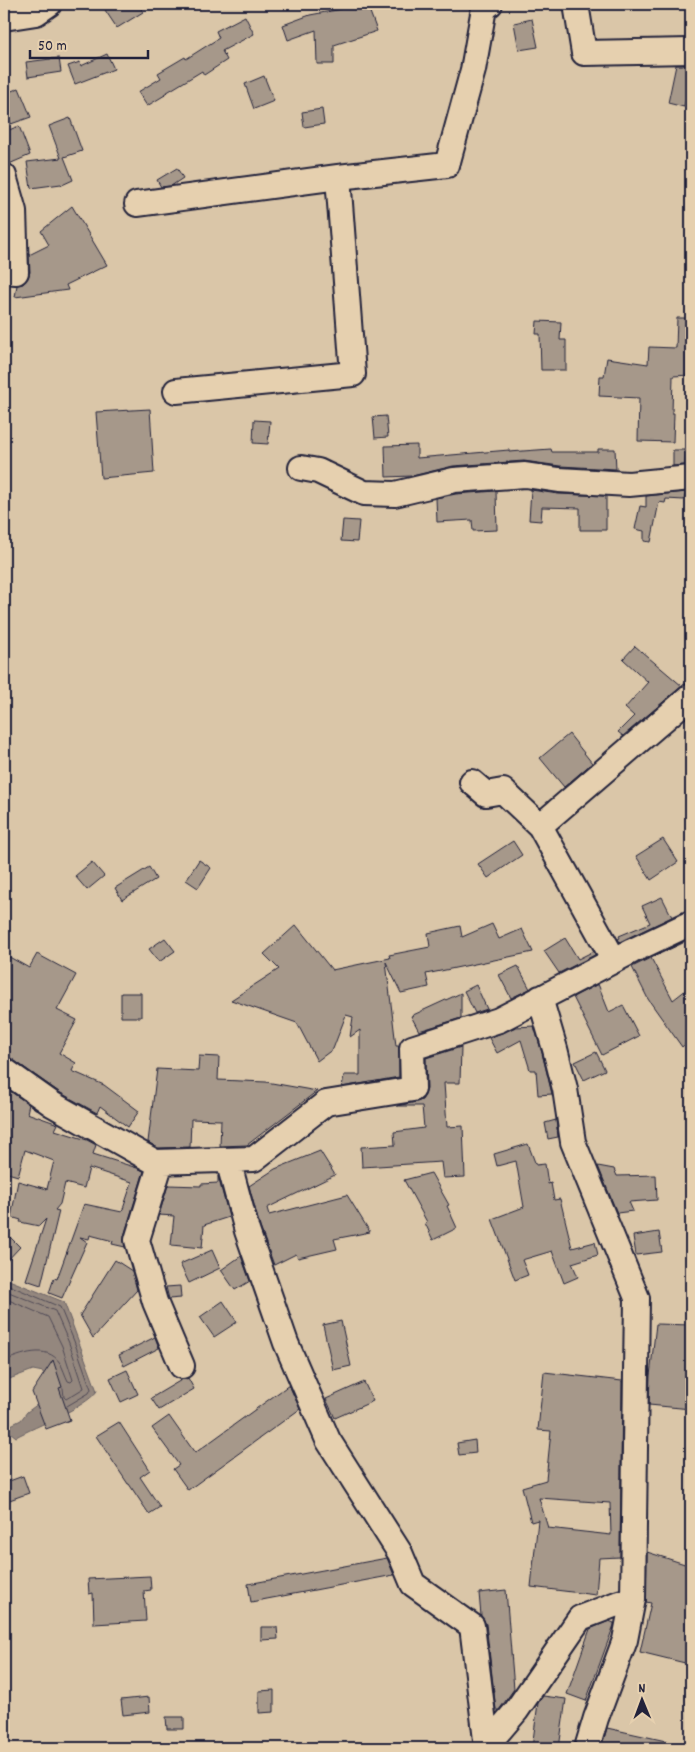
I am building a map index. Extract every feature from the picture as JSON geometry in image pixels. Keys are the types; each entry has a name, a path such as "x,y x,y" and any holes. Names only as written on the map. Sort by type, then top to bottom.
{"street":[{"path":"4,18 36,13 49,4"},
{"path":"137,204 338,177 447,165 474,70 484,8 490,4"},
{"path":"576,4 584,53 691,51"},
{"path":"4,176 14,211 16,272 4,271"},
{"path":"176,391 353,374 338,177"},
{"path":"301,468 318,471 364,493 394,494 454,480 525,475 559,480 629,484 691,478"},
{"path":"540,826 691,696"},
{"path":"472,782 486,794 503,791 540,826 614,960"},
{"path":"4,1070 52,1104 155,1162 254,1159 326,1102 413,1089 412,1048 499,1020 614,960 691,923"},
{"path":"540,998 565,1090 573,1142 637,1298 634,1599 625,1640 587,1748"},
{"path":"228,1160 247,1231 286,1343 328,1440 400,1553 413,1584 472,1626 487,1746"},
{"path":"161,1162 138,1240 155,1302 182,1366"},
{"path":"487,1746 516,1711 580,1618 634,1599"}],"water":[{"path":"4,1278 64,1302 97,1391 82,1404 16,1437 5,1428 21,1420 27,1412 53,1393 43,1372 33,1370 4,1381"}],"building":[{"path":"116,4 138,4 143,12 117,28 105,10"},
{"path":"339,4 367,4 377,31 334,45 334,64 317,64 316,30 288,40 283,25 310,15 342,9"},
{"path":"245,16 254,34 222,51 227,60 204,75 202,71 147,106 138,92 161,78 158,73 185,57 186,59 219,38 216,31"},
{"path":"532,19 538,47 519,50 514,23"},
{"path":"107,54 114,69 75,84 68,66 80,62 81,66"},
{"path":"59,58 61,72 28,77 26,62"},
{"path":"676,65 691,65 684,107 668,103"},
{"path":"264,76 274,101 254,109 245,84"},
{"path":"19,88 31,117 11,124 4,106 4,94"},
{"path":"322,109 324,124 304,127 302,112"},
{"path":"70,118 82,151 64,157 73,180 62,185 31,188 27,162 61,158 49,126"},
{"path":"19,126 30,155 9,164 4,163 4,132"},
{"path":"177,168 183,178 171,186 161,187 157,180"},
{"path":"72,206 107,265 66,285 68,290 15,297 17,285 23,284 30,272 29,255 49,245 41,231"},
{"path":"677,318 691,318 691,375 673,376 673,442 638,441 639,398 599,396 600,376 604,376 607,358 648,364 649,347 676,348"},
{"path":"537,321 561,322 560,340 566,340 566,370 541,370 540,334 536,334"},
{"path":"150,409 154,473 101,478 96,412"},
{"path":"386,416 388,437 375,438 373,417"},
{"path":"254,420 270,421 268,444 253,443"},
{"path":"417,445 417,458 509,450 509,452 551,449 552,452 598,452 598,449 615,449 616,469 560,466 524,461 453,466 412,476 386,477 385,446"},
{"path":"673,450 686,450 685,465 673,466"},
{"path":"531,490 558,494 606,496 606,530 580,530 580,508 542,507 541,521 529,520"},
{"path":"496,491 497,530 473,531 472,520 437,522 436,498 456,494"},
{"path":"686,492 684,500 666,499 665,503 659,502 651,542 644,541 644,531 635,529 640,506 646,507 646,496"},
{"path":"343,520 359,521 357,542 341,541"},
{"path":"635,646 682,686 623,736 618,732 634,716 625,708 648,682 623,659"},
{"path":"569,734 592,763 564,787 540,758"},
{"path":"663,839 678,862 651,880 636,856"},
{"path":"513,841 522,855 488,878 478,864"},
{"path":"199,860 211,868 198,888 186,880"},
{"path":"92,862 104,876 87,890 75,876"},
{"path":"149,867 156,879 122,900 115,888"},
{"path":"662,897 672,917 620,942 619,936 650,923 642,906"},
{"path":"492,924 499,939 522,929 533,952 426,974 429,987 401,993 386,962 396,1046 399,1046 399,1077 342,1087 344,1075 360,1075 360,1030 350,1037 353,1017 346,1015 333,1049 317,1061 297,1023 231,1000 279,969 264,954 296,925 332,970 390,958 389,955 430,947 428,933 460,926 462,937"},
{"path":"165,938 175,951 159,962 149,949"},
{"path":"565,938 578,959 594,951 595,955 559,973 544,951"},
{"path":"683,942 651,958 673,1000 691,986 691,1039 682,1047 648,999 632,967"},
{"path":"4,954 29,968 37,954 76,975 57,1010 77,1020 59,1053 76,1063 72,1071 104,1085 139,1111 128,1127 100,1106 97,1113 59,1092 12,1059 4,1056"},
{"path":"518,966 530,989 511,998 499,975"},
{"path":"598,984 609,1012 623,1005 639,1036 602,1055 573,997"},
{"path":"476,985 487,1009 475,1013 464,991"},
{"path":"121,993 141,993 141,1017 121,1017"},
{"path":"461,993 461,1018 419,1031 411,1016"},
{"path":"534,1026 552,1094 538,1095 536,1070 530,1070 521,1040 497,1053 489,1038 516,1027"},
{"path":"461,1047 460,1083 444,1083 447,1127 463,1126 465,1177 443,1178 441,1162 362,1167 361,1147 395,1145 394,1132 424,1128 422,1106 397,1106 422,1100 427,1089 426,1058"},
{"path":"596,1052 605,1070 584,1080 575,1062"},
{"path":"199,1056 219,1057 218,1080 266,1082 317,1091 247,1145 220,1146 221,1120 191,1119 190,1147 158,1148 148,1142 157,1069 198,1071"},
{"path":"4,1087 29,1104 27,1113 58,1124 55,1130 87,1140 96,1145 93,1154 144,1171 124,1236 125,1247 112,1244 113,1241 90,1235 89,1239 80,1237 87,1242 62,1298 49,1293 54,1278 57,1279 84,1204 122,1212 132,1182 89,1168 84,1188 65,1183 60,1204 55,1210 59,1211 41,1285 26,1280 46,1219 39,1226 20,1222 21,1220 11,1217 18,1181 47,1189 54,1161 25,1150 18,1176 4,1172"},
{"path":"556,1120 558,1137 548,1139 545,1123"},
{"path":"528,1144 536,1165 545,1164 548,1184 551,1183 554,1200 560,1199 572,1248 595,1242 598,1255 572,1263 578,1277 564,1283 552,1251 522,1260 528,1275 515,1280 492,1219 524,1207 516,1161 497,1166 494,1154"},
{"path":"320,1151 335,1175 267,1208 269,1215 347,1195 370,1232 334,1239 337,1249 298,1258 296,1254 274,1265 260,1227 249,1186 275,1169"},
{"path":"598,1166 614,1169 617,1176 656,1175 657,1200 629,1202 633,1211 617,1213"},
{"path":"431,1173 449,1205 447,1206 457,1228 433,1240 425,1223 427,1222 404,1180"},
{"path":"218,1176 229,1217 204,1225 202,1248 171,1245 174,1216 159,1215 168,1185 201,1186 201,1184 218,1183"},
{"path":"4,1231 20,1247 4,1264"},
{"path":"659,1232 662,1252 636,1255 633,1236"},
{"path":"212,1250 220,1268 189,1283 180,1264"},
{"path":"241,1256 250,1281 235,1290 221,1270"},
{"path":"115,1260 132,1271 137,1290 93,1338 80,1315"},
{"path":"180,1286 181,1298 169,1299 166,1287"},
{"path":"223,1301 237,1322 214,1337 200,1317"},
{"path":"341,1321 351,1366 333,1370 323,1325"},
{"path":"656,1324 691,1325 691,1409 649,1405 650,1376"},
{"path":"155,1337 159,1348 124,1366 119,1355"},
{"path":"53,1360 62,1387 59,1388 70,1420 46,1429 32,1392"},
{"path":"127,1370 138,1394 121,1402 110,1378"},
{"path":"544,1372 622,1381 620,1557 599,1558 596,1595 531,1587 538,1520 531,1522 522,1487 546,1480 551,1431 538,1430","holes":["539,1498 610,1503 611,1535 548,1528"]},
{"path":"188,1378 194,1389 159,1410 151,1398"},
{"path":"364,1382 373,1401 335,1418 326,1399"},
{"path":"289,1385 300,1409 188,1490 173,1469 179,1465 152,1428 169,1416 195,1453"},
{"path":"119,1422 150,1470 140,1477 160,1507 149,1514 96,1436"},
{"path":"475,1440 476,1453 459,1455 457,1443"},
{"path":"23,1476 29,1493 4,1502 4,1483"},
{"path":"647,1552 691,1566 691,1637 685,1663 640,1652 651,1603 646,1602"},
{"path":"387,1558 394,1575 251,1602 248,1584"},
{"path":"150,1576 151,1590 144,1591 146,1621 94,1624 93,1593 89,1594 88,1579"},
{"path":"506,1590 514,1689 499,1710 496,1710 486,1624 481,1616 479,1593"},
{"path":"609,1621 614,1623 614,1625 586,1701 567,1694 590,1629"},
{"path":"261,1627 277,1627 278,1639 261,1640"},
{"path":"274,1690 274,1712 259,1713 259,1691"},
{"path":"543,1696 566,1699 559,1748 532,1748 538,1703"},
{"path":"149,1697 150,1712 123,1715 121,1700"},
{"path":"166,1717 184,1717 184,1729 167,1729"},
{"path":"607,1728 675,1743 674,1748 601,1748"}]}
